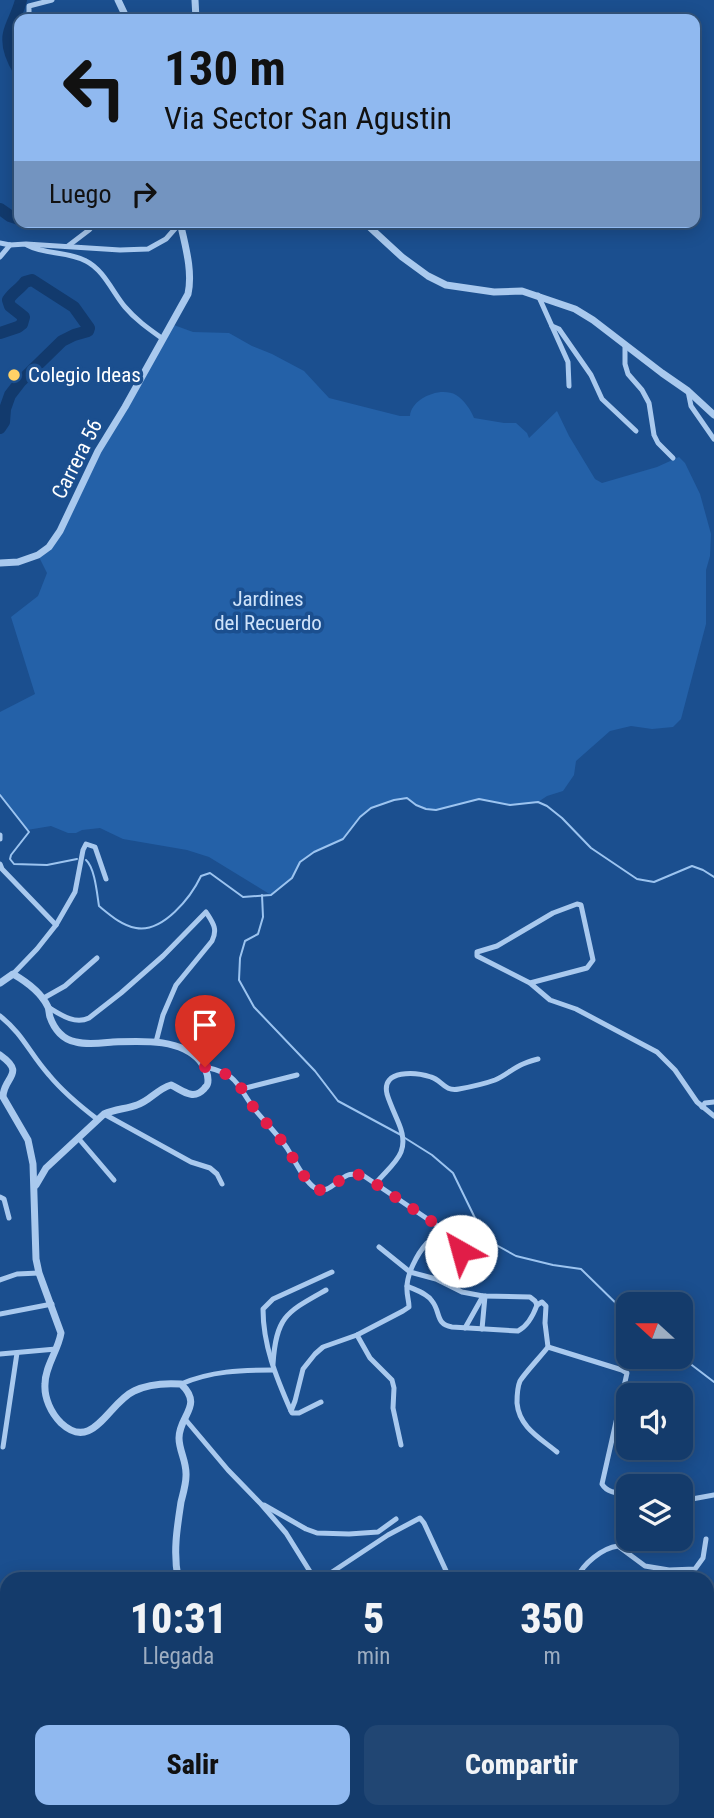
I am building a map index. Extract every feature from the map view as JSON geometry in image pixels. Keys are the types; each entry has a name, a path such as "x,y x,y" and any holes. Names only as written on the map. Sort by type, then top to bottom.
{"street":[{"path":"29,14 29,6 52,0"},
{"path":"68,246 91,228"},
{"path":"0,243 120,250 148,249 166,239 175,228"},
{"name":"Carrera 56","path":"0,563 18,562 38,555 49,547 60,531 98,451 188,294 190,283 181,228"},
{"path":"371,228 402,257 446,285 495,292 522,291 575,309 688,391 714,415"},
{"path":"26,243 29,247 86,260 94,266 139,322 163,339"},
{"path":"0,257 10,245"},
{"path":"538,295 568,362 569,386"},
{"path":"552,326 559,329 585,366 602,399 636,431"},
{"path":"625,345 628,374 649,403 654,435 658,443 673,458"},
{"path":"688,391 691,406 714,439"},
{"path":"0,983 13,974 56,925 75,892 86,844 95,847 106,878"},
{"path":"0,864 56,925"},
{"path":"530,983 591,965 593,960 581,905 553,913 497,946 477,951 477,956 530,983 550,1000 576,1009 657,1052 675,1070 691,1096 714,1116"},
{"path":"13,974 30,985 48,1007 73,1020 85,1020 163,956 206,912 215,928 215,935 176,985 163,1015 156,1042"},
{"path":"42,999 65,986 97,958"},
{"path":"34,1188 46,1168 101,1117 116,1108 137,1105 162,1087 171,1085 192,1095 201,1093 207,1086 208,1077 205,1067 191,1052 183,1048 156,1042 76,1042 65,1038 56,1030 48,1007"},
{"path":"0,1016 19,1032 54,1081 75,1101 191,1162 210,1168 222,1184"},
{"path":"0,1055 9,1061 13,1068 13,1075 2,1093 28,1140 33,1164 36,1259 61,1333 46,1373 44,1388 53,1415 75,1432 84,1433 93,1430 120,1400 135,1391 167,1383 181,1384 219,1372 273,1370"},
{"path":"376,1183 404,1146 404,1136 387,1094 388,1080 403,1074 429,1076 451,1090 496,1080 523,1064 538,1059"},
{"path":"205,1067 221,1071 233,1079 315,1188 328,1189 347,1175 364,1176 466,1245 467,1249 461,1251 427,1243 410,1272 407,1286 409,1303 406,1309 357,1335 323,1347 303,1369 290,1410"},
{"path":"242,1089 297,1075"},
{"path":"702,1107 708,1102 714,1102"},
{"path":"79,1139 114,1180"},
{"path":"0,1197 4,1199 9,1218"},
{"path":"379,1247 410,1272 436,1279 463,1292 484,1296 530,1297 537,1305"},
{"path":"321,1402 299,1413 292,1413 290,1410 273,1370 263,1327 263,1309 273,1298 332,1272"},
{"path":"0,1280 17,1274 39,1273"},
{"path":"407,1286 430,1298 440,1321 446,1326 518,1331 531,1319 537,1305 542,1302 546,1306 548,1347 520,1381 518,1410 521,1421 527,1428 557,1452"},
{"path":"273,1370 279,1327 295,1308 326,1290"},
{"path":"464,1328 484,1296"},
{"path":"482,1329 484,1296"},
{"path":"0,1314 52,1304"},
{"path":"357,1335 375,1365 392,1380 393,1408 401,1445"},
{"path":"548,1347 627,1373 602,1484 605,1489 616,1491"},
{"path":"0,1354 57,1349"},
{"path":"3,1447 17,1353"},
{"path":"177,1572 176,1536 186,1478 186,1463 179,1440 180,1429 192,1404 191,1396 181,1384"},
{"path":"0,1407 6,1414"},
{"path":"185,1419 286,1533 310,1572"},
{"path":"693,1498 714,1494"},
{"path":"261,1504 317,1533 378,1532 396,1518"},
{"path":"332,1572 388,1535 420,1518 447,1572"},
{"path":"581,1572 587,1563 611,1547 618,1546 645,1566 669,1570 695,1569 702,1558 706,1539"}],"green space":[{"name":"Jardines del Recuerdo","path":"171,324 193,332 229,333 304,371 329,398 400,416 410,416 415,404 427,396 449,393 462,400 474,418 516,423 529,438 557,411 595,479 602,483 657,467 679,457 685,463 700,494 711,534 706,570 706,624 681,719 673,727 652,729 631,726 610,731 576,761 574,775 563,791 538,802 510,805 479,799 436,810 416,805 407,798 371,808 360,817 343,839 314,852 300,862 292,878 271,895 209,857 187,850 123,839 100,828 76,833 68,833 51,826 27,830 0,795 0,712 35,694 11,617 38,596 47,573 38,555 49,547"}],"waterway":[{"path":"16,14 21,0"},
{"path":"14,19 8,43 14,63"},
{"path":"0,209 14,217"},
{"path":"0,333 22,324 24,317 10,306 8,300 25,282 32,280 74,307 89,328 88,331 62,341 20,382 10,395 0,428"},
{"path":"0,795 29,832 11,855 10,859 14,864 47,865 77,859"},
{"path":"86,860 94,875 99,906 125,925 146,928 156,925 175,912 201,876 210,873 243,897 271,895 292,878 300,862 314,852 343,839 360,817 371,808 407,798 416,805 436,810 479,799 510,805 538,802 547,806 591,848 637,879 654,882 692,866 714,877"},
{"path":"262,895 263,917 258,934 245,941 240,958 239,980 254,1007 315,1071 338,1101 401,1135"},
{"path":"405,1138 432,1155 453,1173 489,1241 516,1256 581,1269 616,1303"},
{"path":"693,1366 714,1382"}],"place":[{"name":"Colegio Ideas","path":"14,375"}],"route":[{"path":"205,1067 221,1071 233,1079 315,1188 328,1189 347,1175 364,1176 464,1243 467,1249 461,1251"}]}
